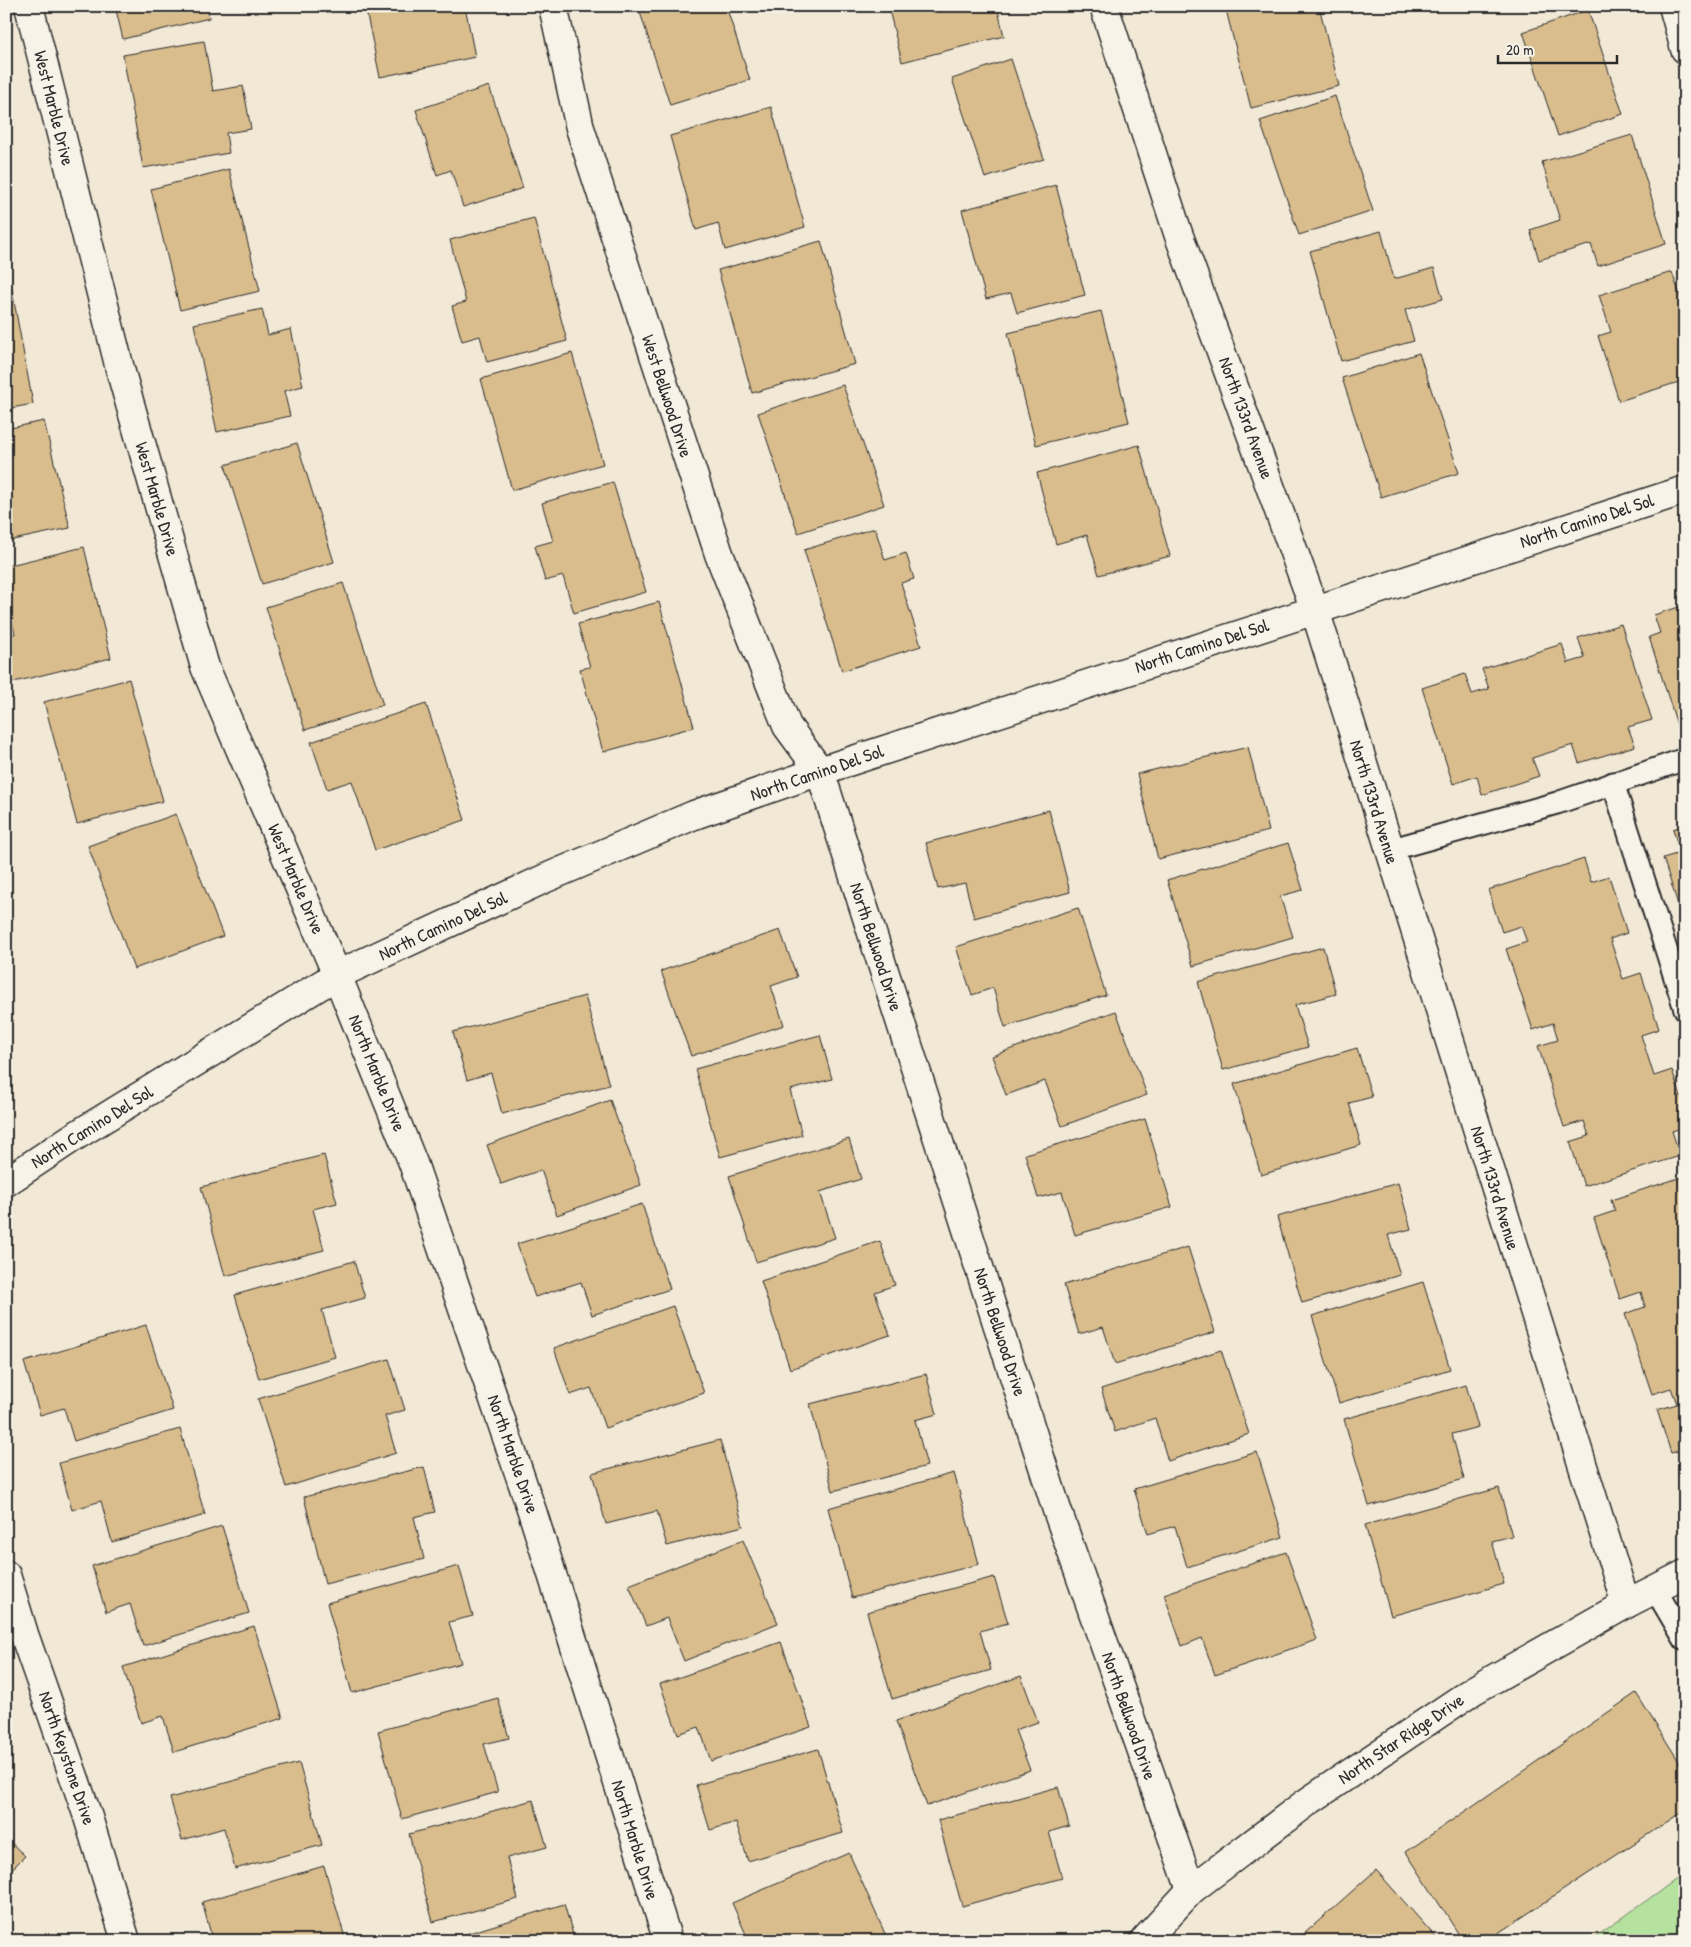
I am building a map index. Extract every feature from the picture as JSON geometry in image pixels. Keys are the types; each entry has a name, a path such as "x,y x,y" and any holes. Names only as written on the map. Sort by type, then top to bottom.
{"street":[{"name":"West Marble Drive","path":"29,6 120,370 205,667 337,975"},
{"name":"West Bellwood Drive","path":"552,6 580,128 719,554 787,726 820,771"},
{"name":"North 133rd Avenue","path":"1104,6 1178,233 1315,610 1626,1604"},
{"path":"1673,6 1685,49"},
{"name":"North Camino Del Sol","path":"6,1182 72,1138 337,975 546,878 685,819 820,771 1685,490"},
{"name":"North Bellwood Drive","path":"820,771 1057,1510 1191,1890"},
{"name":"North Marble Drive","path":"337,975 413,1162 433,1219 532,1511 668,1941"},
{"name":"North Star Ridge Drive","path":"1144,1941 1191,1890 1306,1803 1474,1690 1626,1604 1685,1574"},
{"name":"North Keystone Drive","path":"6,1575 15,1639 87,1814 126,1941"}],"lane":[{"path":"1389,850 1557,803 1685,759"},
{"path":"1613,783 1685,1009"},
{"path":"1655,1589 1685,1640"}],"green space":[{"path":"1685,1873 1685,1941 1590,1941"}],"building":[{"path":"115,6 207,6 209,18 123,39"},
{"path":"365,6 465,6 475,57 380,77"},
{"path":"638,6 726,6 750,80 670,105"},
{"path":"888,6 997,6 1004,36 902,62"},
{"path":"1225,6 1319,6 1339,86 1251,108"},
{"path":"1588,10 1623,114 1558,136 1523,32"},
{"path":"204,41 213,91 243,86 251,129 226,133 229,153 143,168 123,55"},
{"path":"1011,59 1044,159 985,178 952,79"},
{"path":"489,86 523,188 463,207 451,170 437,175 416,110"},
{"path":"1335,96 1373,211 1299,235 1260,121"},
{"path":"771,107 805,227 725,250 718,223 696,230 670,136"},
{"path":"1632,135 1666,244 1598,266 1591,244 1539,260 1530,230 1560,220 1542,162"},
{"path":"229,169 260,291 180,310 151,189"},
{"path":"1056,185 1085,295 1017,313 1011,293 986,299 962,210"},
{"path":"534,218 567,341 487,362 480,336 462,341 452,306 466,302 450,240"},
{"path":"1381,231 1394,279 1434,268 1443,299 1405,310 1414,341 1341,361 1310,251"},
{"path":"821,241 855,364 752,393 718,270"},
{"path":"1672,272 1685,311 1685,380 1619,401 1598,336 1611,332 1599,295"},
{"path":"11,285 33,404 6,409 6,286"},
{"path":"262,309 268,335 291,329 303,386 284,391 290,416 217,432 194,324"},
{"path":"1101,311 1129,422 1036,445 1008,333"},
{"path":"572,353 603,464 512,490 481,379"},
{"path":"1419,353 1459,473 1381,497 1342,378"},
{"path":"843,385 884,505 798,533 758,413"},
{"path":"44,421 70,528 8,541 6,532 6,429"},
{"path":"297,443 334,562 262,584 225,465"},
{"path":"1139,445 1170,556 1099,575 1087,535 1056,544 1037,473"},
{"path":"613,482 646,592 574,613 563,576 545,581 535,546 553,541 542,503"},
{"path":"875,528 885,560 906,553 914,579 901,583 921,646 842,671 804,550"},
{"path":"84,547 111,658 6,684 6,636 15,634 6,597 6,566"},
{"path":"343,583 383,705 305,730 266,607"},
{"path":"659,602 694,727 603,752 580,669 590,667 578,624"},
{"path":"1685,605 1685,729 1679,731 1649,637 1660,633 1654,615"},
{"path":"1621,624 1652,720 1628,727 1635,746 1579,763 1573,745 1532,758 1539,776 1482,795 1477,776 1453,784 1422,688 1465,674 1472,694 1489,689 1482,669 1562,644 1568,663 1585,658 1578,638"},
{"path":"129,679 163,801 77,824 44,702"},
{"path":"426,704 465,820 375,850 352,781 327,789 311,742"},
{"path":"1248,747 1269,831 1158,859 1137,774"},
{"path":"1049,810 1070,892 974,918 965,883 938,889 926,843"},
{"path":"176,814 223,936 134,969 88,846"},
{"path":"1685,825 1685,913 1681,914 1663,858 1680,853 1673,829"},
{"path":"1288,843 1303,890 1280,896 1293,937 1193,966 1167,880"},
{"path":"1584,859 1591,882 1609,876 1627,933 1610,939 1623,979 1641,973 1659,1029 1641,1035 1654,1076 1672,1070 1685,1109 1685,1127 1672,1131 1680,1156 1584,1186 1570,1142 1589,1136 1584,1121 1564,1127 1538,1046 1558,1040 1553,1023 1533,1030 1506,949 1527,942 1521,926 1502,932 1488,890"},
{"path":"1078,908 1106,995 1005,1027 993,988 972,995 956,947"},
{"path":"780,930 797,977 771,986 784,1025 691,1056 661,971"},
{"path":"1323,947 1336,994 1295,1005 1308,1047 1223,1070 1198,982"},
{"path":"585,996 609,1085 502,1114 491,1073 467,1080 453,1032"},
{"path":"1116,1011 1147,1095 1062,1126 1045,1081 1006,1095 992,1056"},
{"path":"820,1035 832,1079 790,1090 802,1135 720,1157 695,1069"},
{"path":"1357,1048 1372,1097 1349,1103 1361,1145 1261,1175 1234,1084"},
{"path":"610,1100 641,1185 557,1215 541,1170 501,1184 487,1145"},
{"path":"1145,1119 1172,1207 1075,1235 1062,1192 1038,1198 1025,1154"},
{"path":"849,1139 861,1179 820,1192 835,1238 756,1262 729,1176"},
{"path":"324,1155 337,1203 313,1209 324,1250 225,1276 201,1187"},
{"path":"1685,1176 1685,1449 1671,1453 1657,1410 1677,1404 1671,1388 1652,1394 1625,1314 1645,1307 1641,1292 1620,1299 1594,1218 1615,1211 1611,1200"},
{"path":"1398,1183 1411,1229 1388,1235 1400,1275 1302,1303 1277,1217"},
{"path":"642,1204 670,1289 592,1315 581,1282 535,1297 517,1244"},
{"path":"880,1241 895,1285 875,1292 890,1335 790,1369 761,1281"},
{"path":"1188,1247 1215,1332 1115,1364 1103,1327 1079,1334 1064,1285"},
{"path":"354,1261 365,1298 322,1310 335,1357 259,1379 235,1295"},
{"path":"1423,1282 1450,1369 1339,1403 1312,1316"},
{"path":"673,1306 704,1393 605,1428 591,1388 570,1395 554,1348"},
{"path":"146,1325 173,1410 74,1441 64,1408 40,1415 24,1362"},
{"path":"1221,1350 1249,1434 1168,1461 1155,1418 1115,1432 1101,1389"},
{"path":"389,1359 405,1410 385,1416 396,1453 286,1487 258,1399"},
{"path":"926,1374 937,1414 915,1420 927,1466 833,1491 810,1404"},
{"path":"1466,1385 1478,1427 1452,1434 1464,1479 1369,1506 1344,1419"},
{"path":"180,1429 205,1515 112,1542 101,1501 72,1510 59,1463"},
{"path":"720,1440 743,1526 667,1546 657,1511 606,1524 592,1473"},
{"path":"1257,1452 1283,1537 1187,1567 1175,1526 1148,1534 1134,1489"},
{"path":"424,1467 435,1512 414,1517 424,1559 325,1584 304,1497"},
{"path":"954,1473 979,1564 852,1598 828,1508"},
{"path":"1499,1488 1512,1536 1492,1541 1504,1584 1391,1616 1365,1525"},
{"path":"222,1526 249,1613 143,1646 130,1604 106,1612 92,1566"},
{"path":"743,1540 778,1623 684,1661 667,1618 646,1626 629,1585"},
{"path":"1286,1552 1317,1640 1215,1675 1202,1638 1182,1646 1164,1594"},
{"path":"459,1566 473,1616 449,1622 461,1663 352,1693 327,1603"},
{"path":"994,1577 1008,1623 980,1631 991,1670 892,1699 867,1612"},
{"path":"254,1626 283,1718 174,1752 163,1716 141,1723 123,1667"},
{"path":"781,1642 811,1727 711,1761 699,1727 678,1734 660,1684"},
{"path":"1021,1676 1038,1722 1015,1730 1030,1770 927,1806 896,1721"},
{"path":"1636,1693 1685,1771 1685,1810 1486,1941 1463,1941 1406,1852"},
{"path":"498,1698 509,1738 484,1744 498,1792 402,1819 378,1731"},
{"path":"818,1749 843,1833 748,1861 736,1822 710,1830 696,1785"},
{"path":"299,1763 322,1845 235,1869 224,1828 182,1840 170,1798"},
{"path":"1058,1787 1069,1826 1049,1832 1062,1878 962,1906 938,1820"},
{"path":"533,1800 547,1847 507,1858 518,1899 433,1922 409,1834"},
{"path":"6,1838 25,1856 6,1875"},
{"path":"849,1853 886,1936 875,1941 749,1941 732,1903"},
{"path":"324,1866 346,1941 213,1941 202,1902"},
{"path":"1376,1870 1439,1941 1296,1941"},
{"path":"564,1904 575,1941 443,1941"}]}
